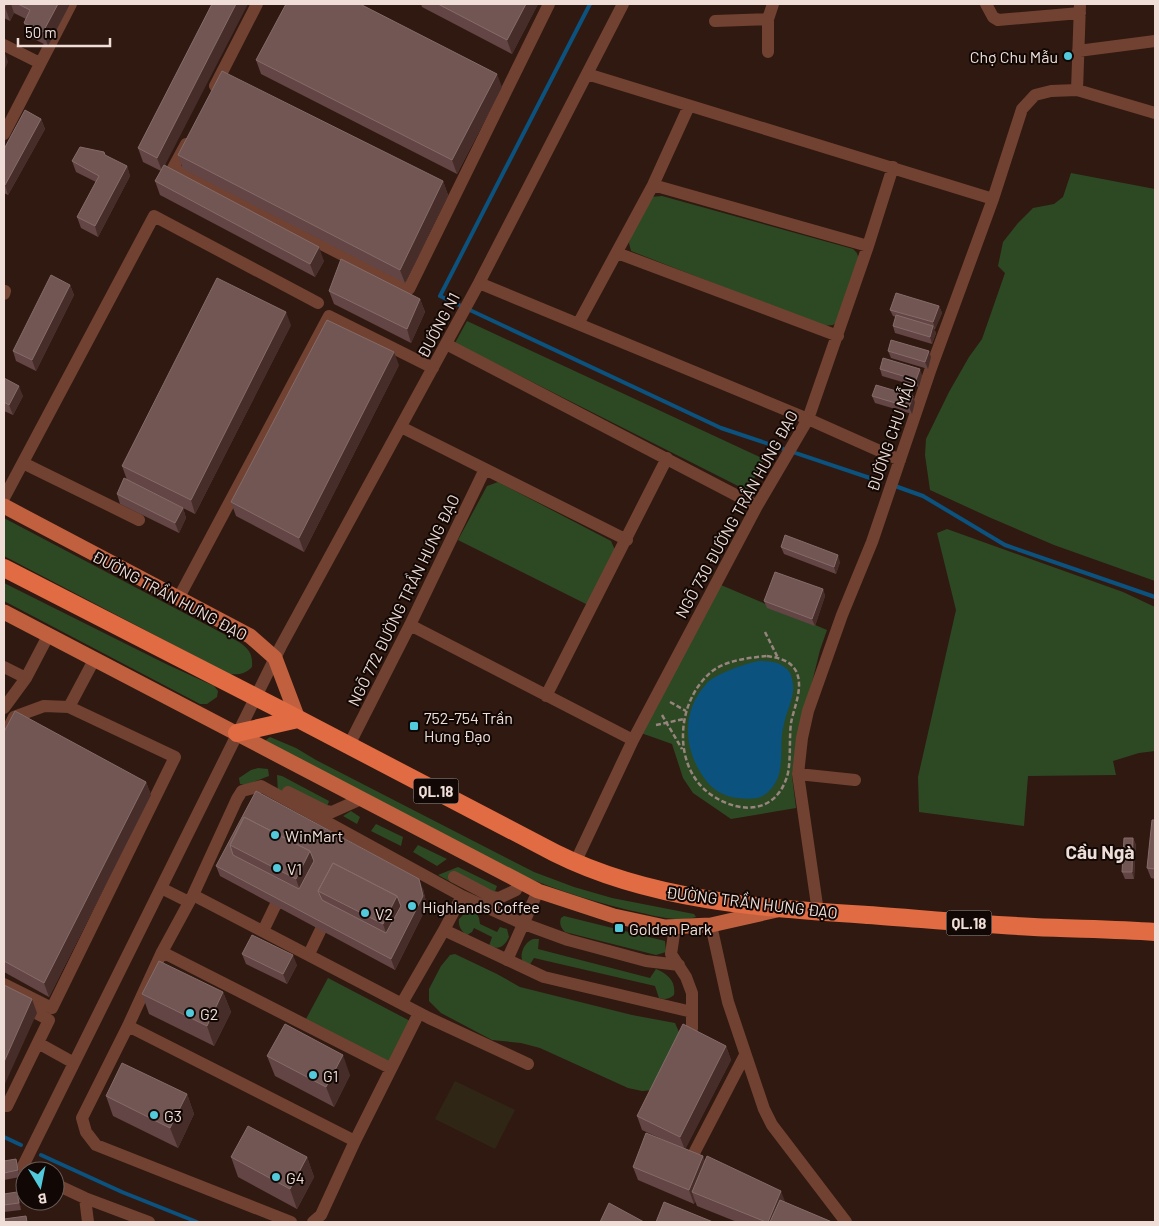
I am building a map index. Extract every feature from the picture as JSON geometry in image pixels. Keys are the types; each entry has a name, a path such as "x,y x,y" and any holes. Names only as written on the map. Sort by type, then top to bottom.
{"highway":[{"name":"ĐƯỜNG TRẦN HƯNG ĐẠO","path":"4,568 575,863 603,874 656,889 782,909 1034,927 1155,932"},
{"path":"237,733 298,719"}],"main road":[{"name":"ĐƯỜNG TRẦN HƯNG ĐẠO","path":"4,506 250,636 275,658 298,719"},
{"path":"4,612 538,891 614,916 665,927 711,925 782,909"}],"street":[{"path":"4,134 71,4"},
{"path":"209,99 257,4"},
{"path":"191,134 173,168 409,289 503,87 549,4"},
{"name":"ĐƯỜNG N1","path":"25,1161 275,658 434,368 623,4"},
{"path":"768,52 768,19 773,4"},
{"path":"986,4 993,17 998,20 1080,8 1077,90"},
{"path":"714,21 768,19"},
{"path":"1078,51 1155,41"},
{"path":"4,45 40,64"},
{"path":"587,74 993,199"},
{"name":"ĐƯỜNG CHU MẪU","path":"818,912 798,774 802,738 817,682 872,542 930,371 993,199 1022,108 1035,95 1051,91 1077,90 1155,113"},
{"path":"578,324 653,185 689,106"},
{"name":"NGÕ 730 ĐƯỜNG TRẦN HƯNG ĐẠO","path":"575,863 633,740 757,506 805,425 838,336 892,167"},
{"path":"653,185 868,246"},
{"path":"4,498 154,216 318,303"},
{"path":"617,252 838,336"},
{"path":"479,283 578,324 805,425 900,460"},
{"path":"178,599 328,316 434,368"},
{"path":"446,344 757,506"},
{"path":"401,427 626,540"},
{"path":"546,696 668,458"},
{"path":"23,463 139,520"},
{"name":"NGÕ 772 ĐƯỜNG TRẦN HƯNG ĐẠO","path":"349,745 486,469"},
{"path":"410,625 633,740"},
{"path":"4,708 26,678 48,636"},
{"path":"69,706 94,660"},
{"path":"4,667 26,678"},
{"path":"4,737 14,717 44,706 69,706 175,757 52,1008 4,984"},
{"path":"798,774 855,780"},
{"path":"291,1222 96,1144 86,1132 82,1118 242,791 261,786 462,896 524,924 589,946 646,960 679,965"},
{"path":"287,792 326,811 339,810 361,799"},
{"path":"454,877 492,897 499,898 516,890 519,881"},
{"path":"161,888 191,898 263,931 419,1013 528,1064"},
{"path":"507,960 538,891"},
{"path":"402,1004 462,896"},
{"path":"263,931 276,904 285,903 322,921 323,924 309,954"},
{"path":"711,925 728,1002 764,1109 772,1125 846,1222"},
{"path":"675,927 671,954 686,977 692,993 692,1029"},
{"path":"444,930 544,977 692,1012"},
{"path":"162,952 390,1068"},
{"path":"4,996 49,1020 7,1106 4,1104"},
{"path":"313,1222 321,1215 390,1068 419,1013"},
{"path":"128,1026 355,1141"},
{"path":"38,1043 74,1063"},
{"path":"692,1157 745,1055"},
{"path":"65,1189 149,1222"},
{"path":"85,1198 88,1222"}],"path":[{"path":"766,632 778,658"},
{"path":"662,715 684,752 694,776 702,788 722,801 734,806 751,808 759,806 775,799 782,788 788,772 791,724 799,689 798,676 795,669 788,661 778,658 754,657 725,664 710,673 700,684 686,711 682,732 684,752"},
{"path":"670,702 686,711"},
{"path":"656,725 684,719"}],"shaded area":[{"path":"455,1081 515,1110 495,1149 435,1119"}],"green space":[{"path":"1071,173 1155,189 1155,581 1054,545 930,490 925,455 926,439 949,392 969,357 982,339 1005,273 998,266 1003,242 1033,208 1054,204 1063,197"},
{"path":"662,196 853,249 857,253 859,260 839,321 833,325 823,326 631,251 630,238 650,197"},
{"path":"467,321 764,459 748,491 455,343"},
{"path":"498,482 611,541 615,550 588,605 458,540 487,486"},
{"path":"4,518 239,642 250,652 252,667 242,674 229,674 4,556"},
{"path":"947,529 1123,592 1155,607 1155,751 1139,753 1113,761 1116,775 1028,776 1024,826 919,812 918,777 956,610 937,533"},
{"path":"4,583 214,686 218,691 217,697 207,704 200,704 4,601"},
{"path":"721,585 827,630 820,650 795,752 792,776 796,808 731,819 693,793 683,778 672,744 641,733"},
{"path":"270,737 296,748 534,872 574,887 612,898 694,914 696,917 683,919 655,916 580,897 520,875 267,744 266,740"},
{"path":"258,768 268,769 269,776 245,785 240,784 239,778"},
{"path":"277,775 329,801 327,807 278,793"},
{"path":"351,811 360,817 357,824 343,816"},
{"path":"376,824 403,837 401,846 371,831"},
{"path":"418,845 447,859 437,866 413,852"},
{"path":"458,867 497,886 494,894 451,882 438,875"},
{"path":"476,912 480,924 497,932 500,927 507,929 509,937 501,947 489,946 492,937 474,928 467,935 462,930 459,919 464,914"},
{"path":"564,916 665,941 666,952 656,955 565,932 560,924 561,918"},
{"path":"533,939 539,939 538,949 650,978 656,969 670,979 674,986 674,995 667,999 661,999 655,986 534,958 529,966 522,960 522,951 525,945"},
{"path":"455,954 520,987 632,1015 675,1023 679,1032 653,1090 642,1091 628,1088 540,1048 521,1043 492,1040 441,1013 429,1001 429,989 441,966 450,955"},
{"path":"328,978 414,1023 393,1064 306,1019"}],"water":[{"path":"759,661 772,662 784,666 790,673 793,689 783,730 781,764 778,777 774,785 764,795 746,799 722,794 708,783 700,772 690,747 689,720 692,707 707,683 731,669"}],"building":[{"path":"18,4 58,4 43,32 24,23 30,10"},
{"path":"212,4 236,4 157,158 138,148"},
{"path":"286,4 360,4 497,74 452,160 256,60"},
{"path":"438,4 526,4 507,40"},
{"path":"222,71 443,181 400,270 178,155"},
{"path":"25,110 41,119 5,185 4,149"},
{"path":"80,147 104,152 105,155 127,166 95,226 77,217 99,176 72,161"},
{"path":"164,165 319,247 310,264 155,181"},
{"path":"341,259 420,299 407,329 329,291"},
{"path":"51,275 70,285 32,360 13,351"},
{"path":"217,278 286,312 191,500 122,466"},
{"path":"896,293 939,306 933,322 890,310"},
{"path":"896,315 933,326 930,337 893,326"},
{"path":"327,320 394,352 299,538 231,502"},
{"path":"891,340 929,351 925,362 888,351"},
{"path":"883,358 920,369 916,380 880,369"},
{"path":"4,378 19,386 9,405 4,402"},
{"path":"876,385 913,396 909,407 872,396"},
{"path":"124,478 183,508 175,523 117,494"},
{"path":"785,535 838,555 834,567 781,547"},
{"path":"775,572 823,589 812,619 764,601"},
{"path":"15,711 146,782 44,983 4,961 4,732"},
{"path":"256,791 419,879 423,896 391,959 216,866","holes":["244,817 310,851 314,861 299,889 233,855 230,845","333,863 397,896 401,906 386,933 322,900 318,891"]},
{"path":"244,817 310,851 296,879 230,845"},
{"path":"1152,820 1155,820 1155,869 1147,868"},
{"path":"1124,838 1133,838 1132,872 1122,872"},
{"path":"333,863 397,896 383,924 318,891"},
{"path":"252,935 293,955 283,974 242,954"},
{"path":"159,961 223,992 207,1026 142,994"},
{"path":"4,985 32,999 4,1062"},
{"path":"285,1024 343,1055 326,1087 267,1056"},
{"path":"683,1024 726,1046 680,1137 637,1116"},
{"path":"122,1063 187,1094 170,1128 106,1096"},
{"path":"248,1126 307,1157 290,1189 231,1157"},
{"path":"646,1133 703,1156 689,1190 633,1167"},
{"path":"707,1156 781,1191 768,1222 692,1192"},
{"path":"16,1159 15,1171 4,1173 4,1161"},
{"path":"15,1192 15,1204 4,1205 4,1194"},
{"path":"780,1200 832,1222 770,1222"},
{"path":"664,1202 713,1222 656,1222"},
{"path":"609,1203 644,1222 600,1222"},
{"path":"26,1216 27,1222 4,1222 4,1219"}],"waterway":[{"path":"590,4 440,296 721,428 876,480"},
{"path":"895,486 923,496 1005,545 1155,597"},
{"path":"4,1137 21,1145"},
{"path":"41,1155 122,1192 197,1222"}],"place":[{"name":"Chợ Chu Mẫu","path":"1068,56"},
{"name":"752-754 Trần Hưng Đạo","path":"414,726"},
{"name":"WinMart","path":"275,835"},
{"name":"V1","path":"277,868"},
{"name":"Highlands Coffee","path":"412,906"},
{"name":"V2","path":"365,913"},
{"name":"Golden Park","path":"619,928"},
{"name":"G2","path":"190,1013"},
{"name":"G1","path":"313,1075"},
{"name":"G3","path":"154,1115"},
{"name":"G4","path":"276,1177"}],"district":[{"name":"Cầu Ngà","path":"1100,851"}]}
